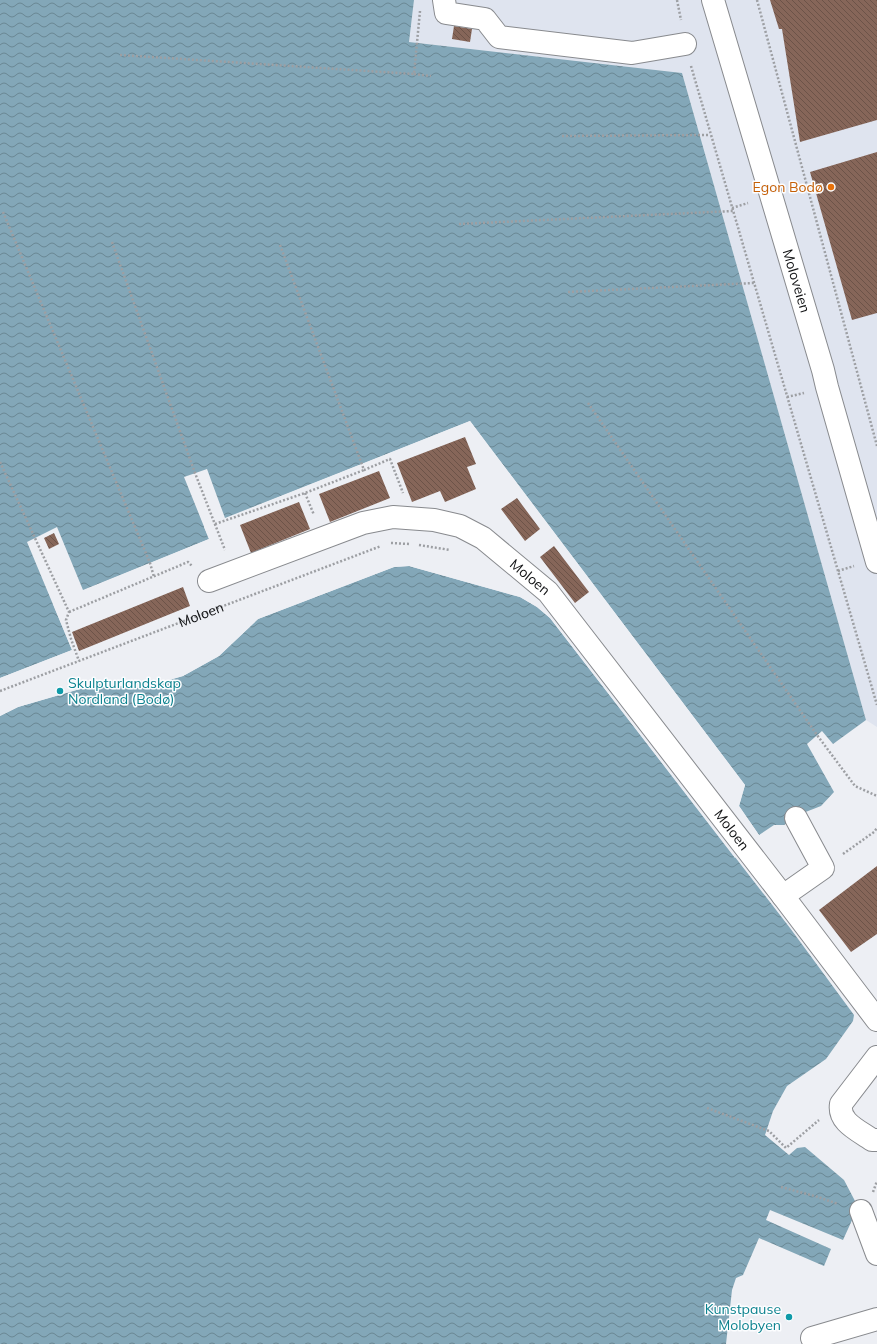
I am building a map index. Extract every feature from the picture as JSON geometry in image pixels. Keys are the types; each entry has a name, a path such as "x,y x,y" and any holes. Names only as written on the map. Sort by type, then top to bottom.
{"street":[{"path":"444,0 446,13 485,19 499,37 632,53 685,44"},
{"name":"Moloveien","path":"713,0 823,370 868,564"},
{"name":"Moloen","path":"209,581 363,524 393,517 434,520 460,526 483,538 548,592 877,1020"},
{"path":"783,896 823,868 796,818"},
{"path":"877,1057 841,1104 840,1111 844,1121 872,1140 877,1140"},
{"path":"861,1211 877,1254"},
{"path":"812,1338 877,1319"}],"path":[{"path":"757,0 877,446"},
{"path":"414,74 418,44"},
{"path":"685,44 710,135 877,705"},
{"path":"120,55 431,76"},
{"path":"562,136 710,135"},
{"path":"459,224 732,210 750,203"},
{"path":"3,212 147,556 154,577"},
{"path":"112,242 195,473 234,572"},
{"path":"280,245 364,470"},
{"path":"568,292 754,283"},
{"path":"787,398 810,391"},
{"path":"588,403 817,735 855,786 877,796"},
{"path":"215,524 305,494 390,459 412,518"},
{"path":"0,462 69,612 66,620 79,661"},
{"path":"388,543 419,545 456,552"},
{"name":"Moloen","path":"0,691 382,545"},
{"path":"69,612 188,562 209,581"},
{"path":"838,571 868,564"},
{"path":"823,868 874,832 877,828"},
{"path":"707,1108 769,1131 786,1148 828,1113 840,1111"},
{"path":"781,1187 861,1211"}],"shaded area":[{"path":"414,0 877,0 877,727 866,720 682,73 409,42"}],"water":[{"path":"0,0 414,0 409,42 682,73 866,720 833,744 822,731 807,744 834,792 821,806 803,813 784,825 774,825 759,835 739,806 745,785 470,421 225,518 207,469 184,477 209,539 83,590 57,527 27,542 72,650 0,678"},
{"path":"409,566 520,597 537,607 550,618 790,928 854,1015 853,1021 826,1059 787,1086 773,1111 765,1135 789,1155 797,1148 805,1147 844,1180 855,1201 853,1218 843,1240 770,1210 766,1220 831,1249 824,1266 759,1238 743,1275 736,1278 732,1290 726,1344 0,1344 0,716 18,707 97,684 141,688 183,676 219,656 258,619 394,567"}],"pier":[{"path":"470,421 745,785 739,806 759,835 758,836 737,806 743,786 469,423 226,520 224,519"},
{"path":"206,526 211,538 210,541 84,592 82,591 209,539 204,527"},
{"path":"409,564 521,595 538,605 551,616 737,856 735,858 550,618 537,607 520,597 409,566 394,567 258,619 219,656 183,676 141,688 97,684 18,707 0,716 0,714 18,705 97,682 141,686 183,674 218,654 257,617 393,565"},
{"path":"54,603 73,651 0,680 0,678 72,650 53,604"}],"building":[{"path":"770,0 877,0 877,120 800,142 782,29 779,29"},
{"path":"454,26 472,29 470,42 452,39"},
{"path":"877,152 877,313 852,320 810,172"},
{"path":"465,437 476,464 467,467 476,489 445,502 440,491 412,502 397,463"},
{"path":"379,471 390,498 330,522 319,494"},
{"path":"517,498 540,529 525,541 501,509"},
{"path":"299,502 310,529 251,553 240,525"},
{"path":"54,533 59,544 49,549 44,538"},
{"path":"554,546 589,592 575,603 540,557"},
{"path":"183,587 190,606 79,651 72,632"},
{"path":"877,866 877,934 851,952 819,910"}],"place":[{"name":"Egon Bodø","path":"831,187"},
{"name":"Skulpturlandskap Nordland (Bodø)","path":"60,691"},
{"name":"Kunstpause Molobyen","path":"789,1317"}]}
